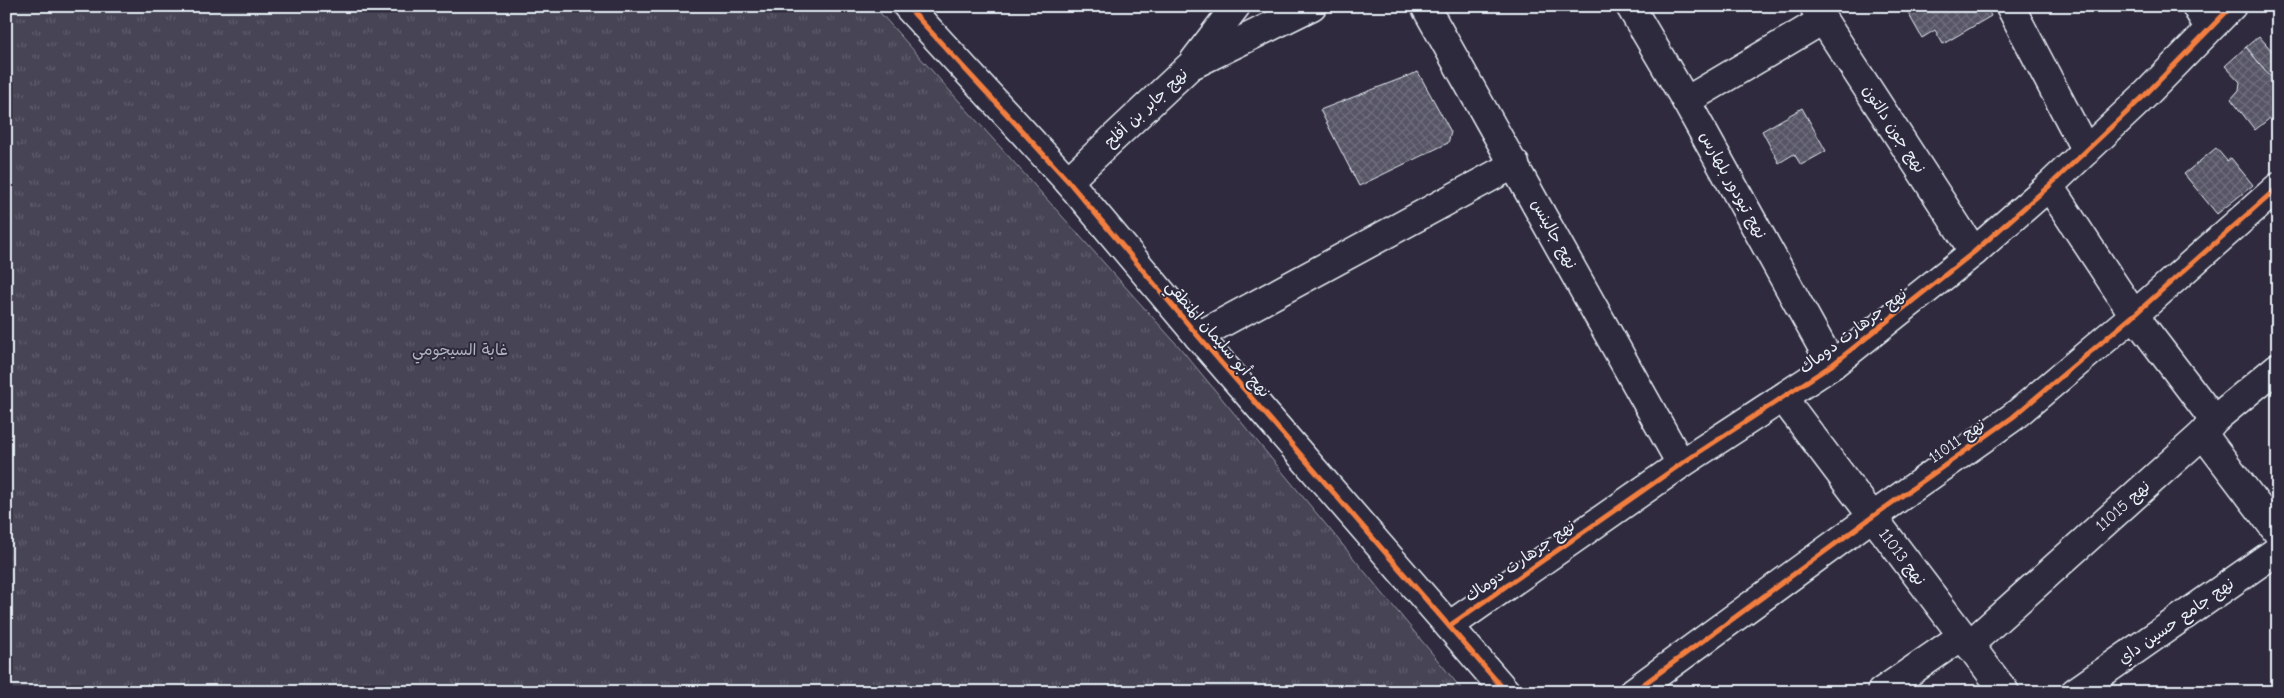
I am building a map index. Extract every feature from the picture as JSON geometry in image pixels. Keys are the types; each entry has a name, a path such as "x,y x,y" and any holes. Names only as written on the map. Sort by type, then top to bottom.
{"street":[{"name":"نهج أبو سليمان المنطقي","path":"907,6 1068,181 1198,336 1506,692"},
{"path":"1190,66 1236,6"},
{"name":"نهج جابر بن أفلح","path":"1068,181 1190,66 1312,6"},
{"name":"نهج جالينس","path":"1425,6 1681,464"},
{"name":"نهج تيودور بلهارس","path":"1630,6 1686,101 1832,365"},
{"path":"2010,6 2086,151"},
{"name":"نهج جرهارت دوماك","path":"1449,626 1681,464 1832,365 1974,252 2049,186 2145,95 2202,17 2232,6"},
{"path":"1686,101 1819,13"},
{"name":"نهج جون دالتون","path":"1819,13 1974,252"},
{"path":"1198,336 1515,164"},
{"path":"2049,186 2278,533"},
{"name":"نهج 11011","path":"1633,692 2013,416 2134,315 2278,187"},
{"name":"نهج 11015","path":"1881,692 1965,640 2278,367"},
{"name":"نهج 11013","path":"1782,398 2005,692"},
{"name":"نهج جامع حسين داي","path":"2075,692 2278,550"}],"green space":[{"name":"غابة السيجومي","path":"6,6 874,6 1181,349 1464,692 6,692"}],"building":[{"path":"1919,6 1986,6 1991,16 1943,44 1935,30 1922,38 1908,13"},
{"path":"2259,36 2272,51 2278,47 2278,86 2246,47"},
{"path":"2246,47 2278,86 2278,115 2275,114 2255,130 2231,99 2239,90 2240,82 2225,66"},
{"path":"1418,72 1451,132 1448,143 1359,186 1320,110"},
{"path":"1802,108 1826,151 1801,165 1794,154 1779,163 1762,131"},
{"path":"2216,148 2227,161 2231,158 2253,185 2217,214 2184,174"}],"cycle path":[{"path":"907,6 1068,181 1198,336 1506,692"},
{"path":"1449,626 1681,464 1832,365 1974,252 2049,186 2145,95 2232,6"},
{"path":"1633,692 1872,517 2013,417 2134,315 2278,187"}]}
